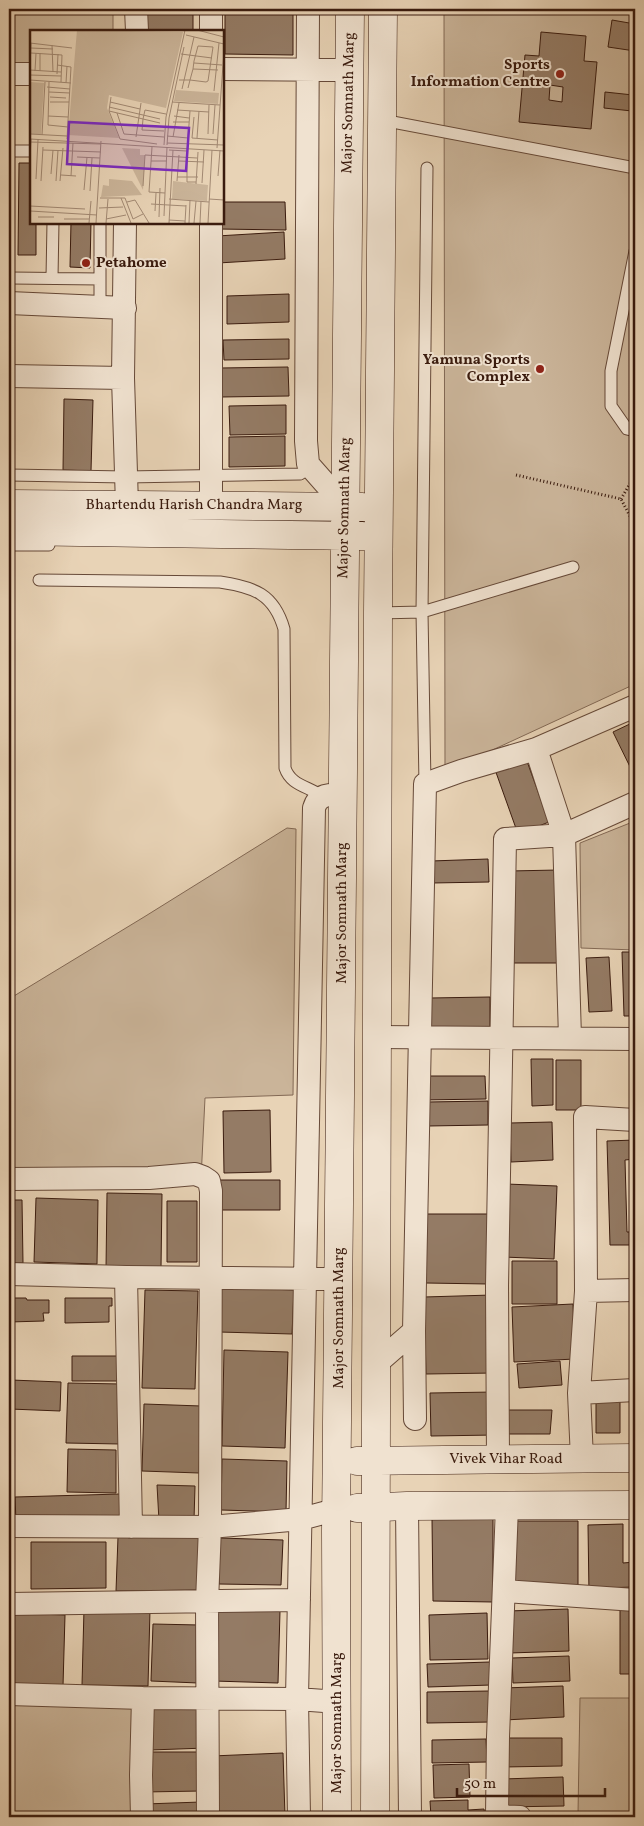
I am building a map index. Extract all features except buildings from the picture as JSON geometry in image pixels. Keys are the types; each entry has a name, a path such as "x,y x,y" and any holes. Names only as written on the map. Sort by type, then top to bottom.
{"main road":[{"name":"Major Somnath Marg","path":"337,1817 339,1279 332,796 345,506 350,9"},
{"path":"375,1817 378,613 383,9"},
{"path":"349,122 382,120"},
{"name":"Bhartendu Harish Chandra Marg","path":"9,504 379,507"},
{"name":"Bhartendu Harish Chandra Marg","path":"9,531 151,539 379,536"},
{"name":"Vivek Vihar Road","path":"338,1461 635,1458"},
{"path":"338,1509 406,1506 635,1504"}],"street":[{"path":"136,9 137,30"},
{"path":"211,9 211,30"},
{"path":"308,9 306,441 308,464 345,506"},
{"path":"224,69 350,70"},
{"path":"9,74 30,74"},
{"path":"126,224 123,378 127,505"},
{"path":"211,224 211,505"},
{"path":"9,303 125,308"},
{"path":"9,376 123,378"},
{"path":"415,1419 414,1331 425,784 461,771 536,749 635,706"},
{"path":"536,749 564,835 570,1038"},
{"path":"299,1817 297,1698 314,808 316,802 332,796"},
{"path":"498,1459 497,1286 505,839 564,835 635,803"},
{"path":"377,1037 635,1039"},
{"path":"582,1459 579,1392 586,1291 585,1117 635,1120"},
{"path":"9,1179 149,1178 195,1174 209,1181 211,1190 211,1277 210,1527 207,1602 208,1817"},
{"path":"9,1274 339,1279"},
{"path":"126,1277 131,1527"},
{"path":"586,1291 635,1290"},
{"path":"376,1364 414,1331"},
{"path":"579,1392 635,1390"},
{"path":"406,1506 410,1817"},
{"path":"507,1506 498,1737 497,1816 520,1817"},
{"path":"9,1526 210,1527 301,1519 338,1509"},
{"path":"504,1592 635,1600"},
{"path":"9,1604 299,1600"},
{"path":"375,1648 408,1647"},
{"path":"9,1694 143,1698 297,1698 338,1702"},
{"path":"142,1817 143,1698"}],"lane":[{"path":"382,120 635,168"},
{"path":"9,151 30,151"},
{"path":"425,784 422,612 427,168"},
{"path":"52,278 53,224"},
{"path":"100,224 100,307"},
{"path":"635,251 611,370 611,406 627,429 635,431"},
{"path":"11,278 100,279"},
{"path":"9,475 211,476 300,474 311,467"},
{"path":"9,545 65,545"},
{"path":"378,613 422,612 572,567"},
{"path":"39,580 220,582 249,588 269,599 277,611 284,630 285,768 287,775 295,783 332,796"}],"path":[{"path":"516,476 621,499 631,518 635,519"},
{"path":"621,499 631,482 635,480"}],"shaded area":[{"path":"9,9 113,9 113,30 30,30 30,68 9,67"},
{"name":"Yamuna Sports Complex","path":"444,9 635,9 635,684 445,772"},
{"path":"635,821 635,950 581,948 580,843"},
{"path":"287,828 296,829 293,1095 205,1098 201,1179 9,1175 9,999"},
{"path":"580,1698 635,1698 635,1815 578,1814"},
{"path":"9,1701 138,1705 139,1817 9,1817"}],"place":[{"name":"Sports Information Centre","path":"560,74"},
{"name":"Petahome","path":"86,263"},
{"name":"Yamuna Sports Complex","path":"540,369"}]}
